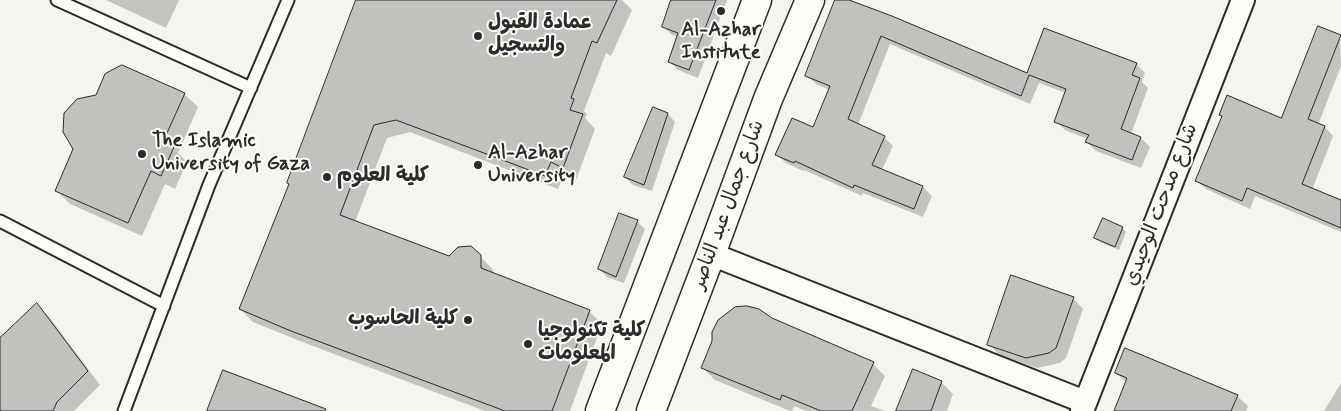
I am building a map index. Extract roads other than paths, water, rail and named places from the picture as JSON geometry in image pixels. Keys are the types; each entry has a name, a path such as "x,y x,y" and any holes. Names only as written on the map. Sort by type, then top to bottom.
{"main road":[{"path":"600,411 757,0"},
{"name":"شارع جمال عبد الناصر","path":"651,411 768,99 810,0"}],"street":[{"name":"شارع مدحت الوحيدي","path":"1083,406 1243,0"},
{"path":"711,254 1083,406"}],"lane":[{"path":"56,0 251,88"},
{"path":"124,411 210,185 288,0"},
{"path":"0,221 164,306"}],"place":[{"name":"Al-Azhar Institute","path":"721,11"},
{"name":"عمادة القبول والتسجيل","path":"478,36"},
{"name":"The Islamic University of Gaza","path":"142,154"},
{"name":"Al-Azhar University","path":"478,165"},
{"name":"كلية العلوم","path":"327,177"},
{"name":"كلية الحاسوب","path":"468,320"},
{"name":"كلية تكنولوجيا المعلومات","path":"528,344"}]}
